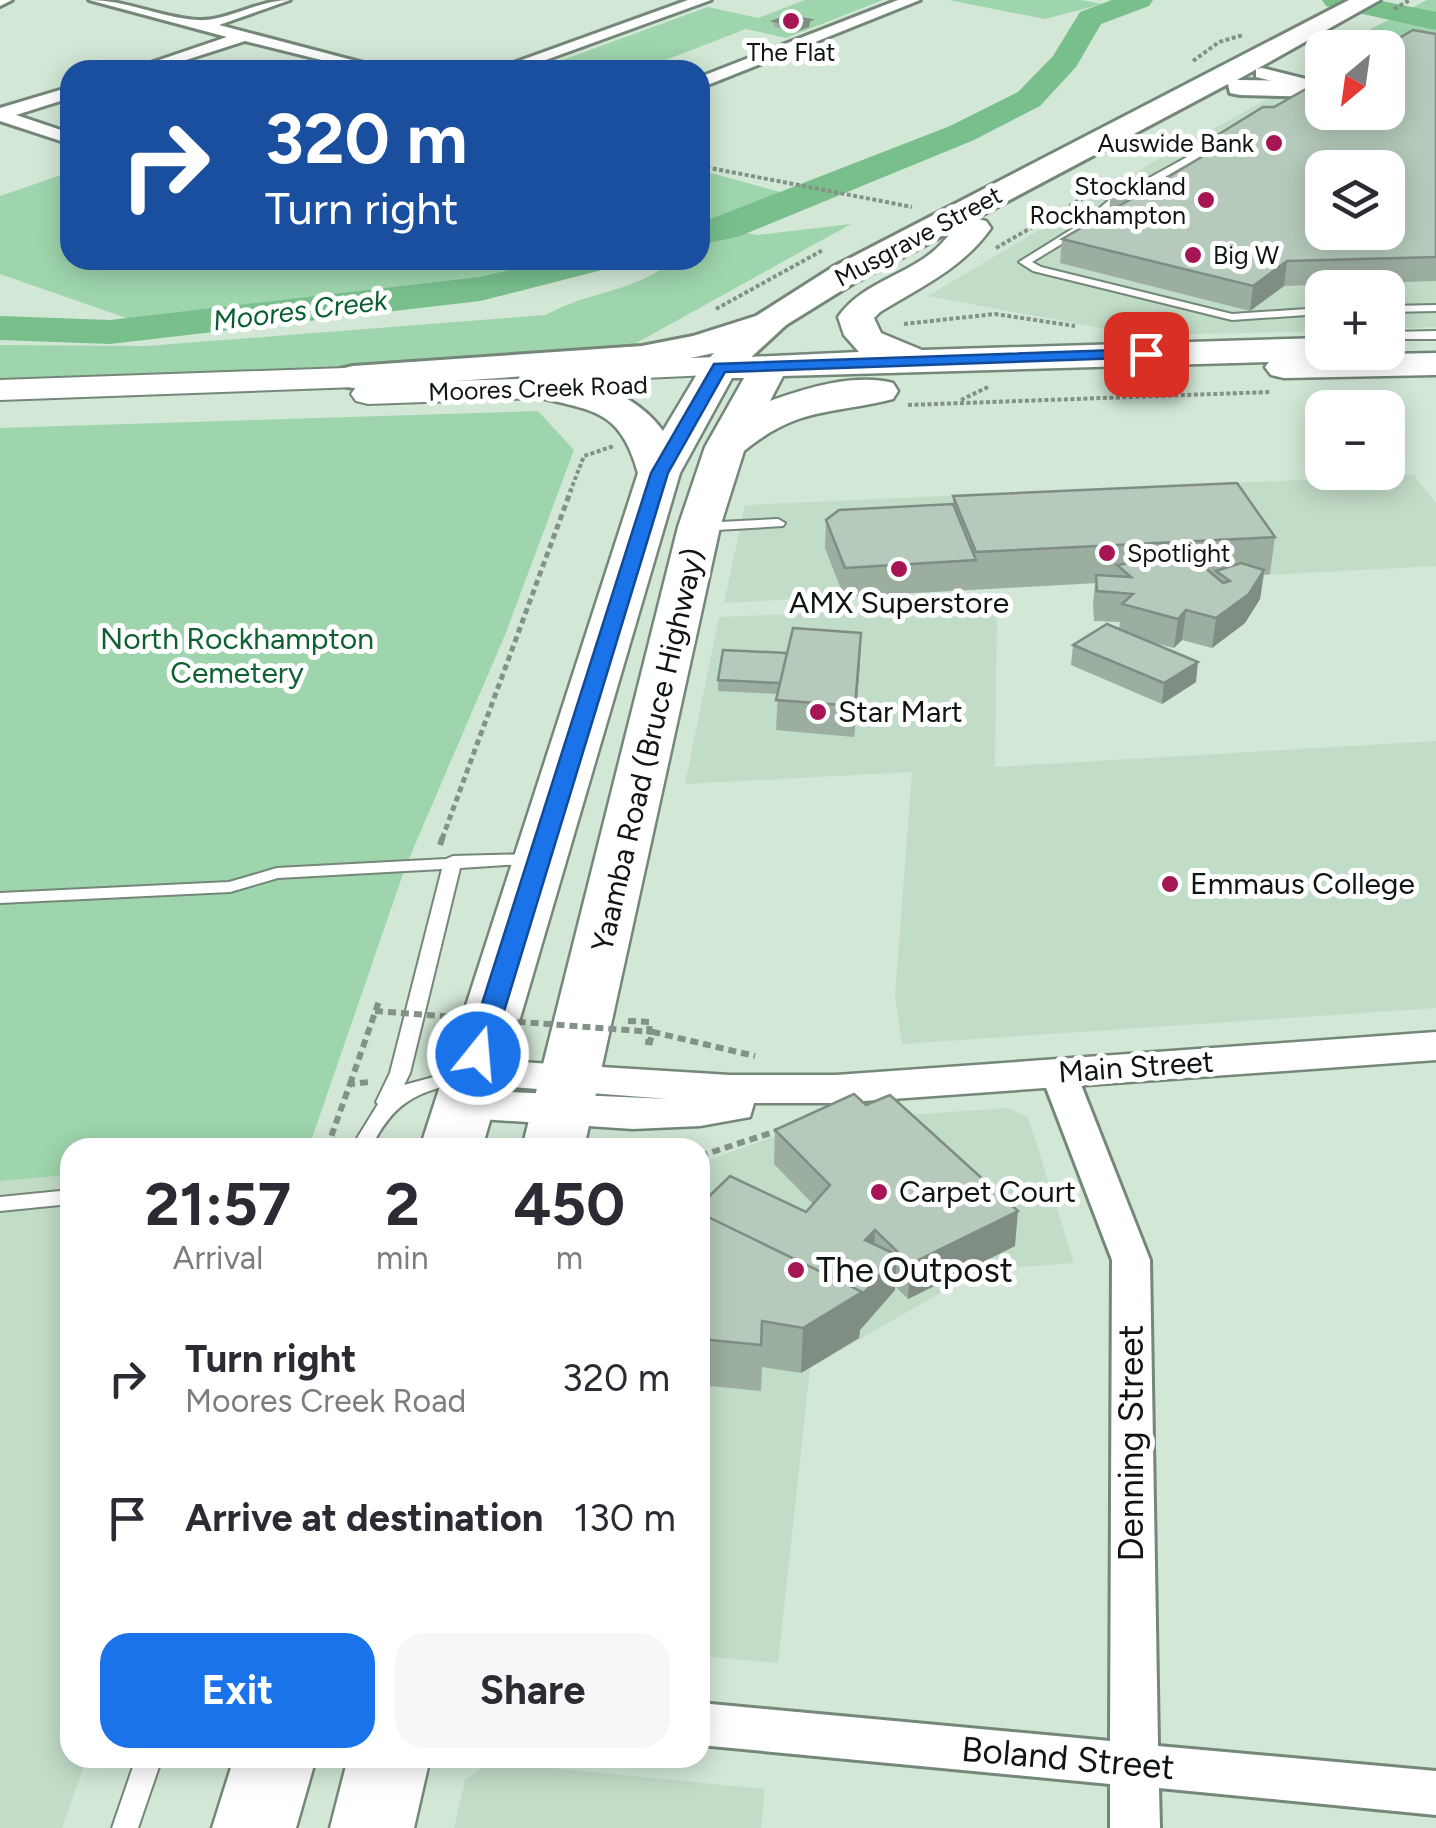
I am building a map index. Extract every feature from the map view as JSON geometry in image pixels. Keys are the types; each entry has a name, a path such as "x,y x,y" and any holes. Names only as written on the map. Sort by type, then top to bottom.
{"highway":[{"path":"913,359 877,348 858,332 856,317 867,304 981,240"},
{"path":"1405,348 1436,347"},
{"name":"Moores Creek Road","path":"766,372 913,359 1305,349"},
{"path":"725,447 752,422 816,399 992,386 1436,365"},
{"name":"Moores Creek Road","path":"713,374 1436,365"},
{"name":"Yaamba Road (Bruce Highway)","path":"563,1112 699,527 725,447 766,372"},
{"name":"Yaamba Road (Bruce Highway)","path":"463,1108 659,473 713,374"},
{"path":"547,388 602,400 631,412 652,441 659,473"},
{"path":"254,1828 272,1768"},
{"path":"372,1828 387,1768"}],"main road":[{"name":"Musgrave Street","path":"1327,30 1368,0"},
{"name":"Musgrave Street","path":"1331,30 1394,0"},
{"name":"Musgrave Street","path":"766,372 840,304 981,240 1305,43"},
{"name":"Musgrave Street","path":"713,374 774,318 908,240 1246,76"},
{"path":"1246,76 1305,84"},
{"path":"353,377 642,357 702,345 774,318"},
{"name":"Moores Creek Road","path":"0,390 353,377 713,374"},
{"name":"Moores Creek Road","path":"0,408 547,388 713,374"}],"street":[{"path":"97,0 341,60"},
{"path":"200,26 282,0"},
{"path":"652,0 684,7"},
{"path":"531,60 702,0"},
{"path":"710,80 912,0"},
{"path":"169,60 244,36"},
{"path":"0,114 60,95"},
{"path":"0,114 60,135"},
{"name":"Main Street","path":"463,1108 680,1114 836,1089 1436,1046"},
{"name":"Denning Street","path":"1058,1072 1131,1260 1135,1828"},
{"name":"Boland Street","path":"710,1725 1436,1793"}],"lane":[{"path":"1286,104 1305,93"},
{"path":"1237,132 1114,202 1089,223 1024,262 1037,269 1232,318 1305,312"},
{"path":"1405,309 1436,308"},
{"path":"1405,336 1436,335"},
{"path":"1222,351 1305,342"},
{"path":"699,527 778,523"},
{"path":"0,898 230,887 277,873 539,859"},
{"path":"367,1138 400,1073 453,861"},
{"path":"386,1102 418,1085 463,1108"},
{"path":"0,1204 60,1199"},
{"path":"125,1828 146,1768"}],"path":[{"path":"710,168 840,196"},
{"path":"981,240 1088,195"},
{"path":"893,215 909,207"},
{"path":"705,315 828,248"},
{"path":"893,326 900,320"},
{"path":"955,403 992,386"},
{"path":"889,405 1284,392"},
{"path":"430,864 584,456 612,447"},
{"path":"331,1138 379,1000 382,1001 376,1021 388,1022 392,1008"},
{"path":"622,1039 625,1009"},
{"path":"375,1012 653,1032 755,1056"},
{"path":"623,1020 650,1022 645,1045 650,1045 653,1032"},
{"path":"350,1084 368,1085 373,1069"}],"shaded area":[{"name":"Stockland Rockhampton","path":"1405,41 1436,43 1436,327 1405,328 1405,270 1305,270 1305,331 1139,335 928,296 1162,157 1305,78 1305,130 1405,130"},
{"path":"1405,475 1414,475 1436,504 1436,566 724,603 745,505 1305,480 1305,490 1405,490"},
{"name":"Emmaus College","path":"978,607 997,612 995,767 1436,741 1436,1008 902,1044 895,996 912,772 685,784 719,617"},
{"path":"1008,1108 1028,1117 1074,1263 980,1270 810,1368 778,1663 710,1657 710,1159 818,1121"},
{"path":"60,1176 60,1768 83,1768 62,1828 0,1828 0,1181"},
{"path":"482,1768 552,1768 765,1789 761,1828 454,1828 465,1780"}],"green space":[{"path":"805,0 883,0 786,38 746,29 666,60 562,60 708,7 758,18"},
{"path":"949,0 1081,0 1102,4 1045,19"},
{"path":"1427,0 1436,0 1436,41 1405,37 1405,30 1369,30"},
{"path":"710,173 802,198 729,229 757,235 851,224 611,357 0,379 0,345 146,346 546,315 660,270 710,270 710,235 718,231 710,232"},
{"path":"60,175 60,270 557,270 480,289 152,327 0,274 0,196"},
{"name":"North Rockhampton Cemetery","path":"538,411 574,450 505,635 405,868 312,1138 60,1138 60,1176 0,1181 0,428"}],"building":[{"path":"788,16 810,20 796,25 774,21"},
{"path":"1413,30 1436,34 1436,257 1287,261 1253,286 1062,239 1138,195 1111,189 1133,176 1160,182 1218,147 1211,139 1263,107 1274,107 1305,90 1305,130 1405,130 1405,35"},
{"path":"1237,483 1275,537 976,552 953,496"},
{"path":"953,504 976,560 845,568 826,520 839,510"},
{"path":"1168,557 1177,564 1196,560 1223,583 1230,581 1216,571 1241,563 1264,570 1249,594 1216,618 1186,610 1178,619 1122,604 1133,594 1097,591 1096,575 1131,577 1117,565"},
{"path":"1107,624 1198,662 1164,683 1073,645"},
{"path":"793,628 861,633 855,706 776,700"},
{"path":"723,650 787,653 780,683 718,680"},
{"path":"854,1094 866,1105 890,1095 1018,1211 910,1264 875,1230 865,1240 897,1255 862,1295 710,1218 710,1195 730,1176 806,1212 830,1185 775,1130"},
{"path":"710,1218 862,1292 803,1328 762,1321 761,1345 710,1340"}],"waterway":[{"name":"Moores Creek","path":"710,232 962,133 1029,99 1065,61 1090,18 1139,0"},
{"name":"Moores Creek","path":"1336,0 1436,21"},
{"name":"Moores Creek","path":"0,328 110,332 480,289 557,270"}],"place":[{"name":"The Flat","path":"791,21"},
{"name":"Auswide Bank","path":"1274,143"},
{"name":"Stockland Rockhampton","path":"1206,200"},
{"name":"Big W","path":"1193,255"},
{"name":"Spotlight","path":"1107,553"},
{"name":"AMX Superstore","path":"899,569"},
{"name":"Star Mart","path":"818,712"},
{"name":"Emmaus College","path":"1170,884"},
{"name":"Carpet Court","path":"879,1192"},
{"name":"The Outpost","path":"796,1270"}],"route":[{"path":"478,1054 659,473 719,367 1146,354"}]}
